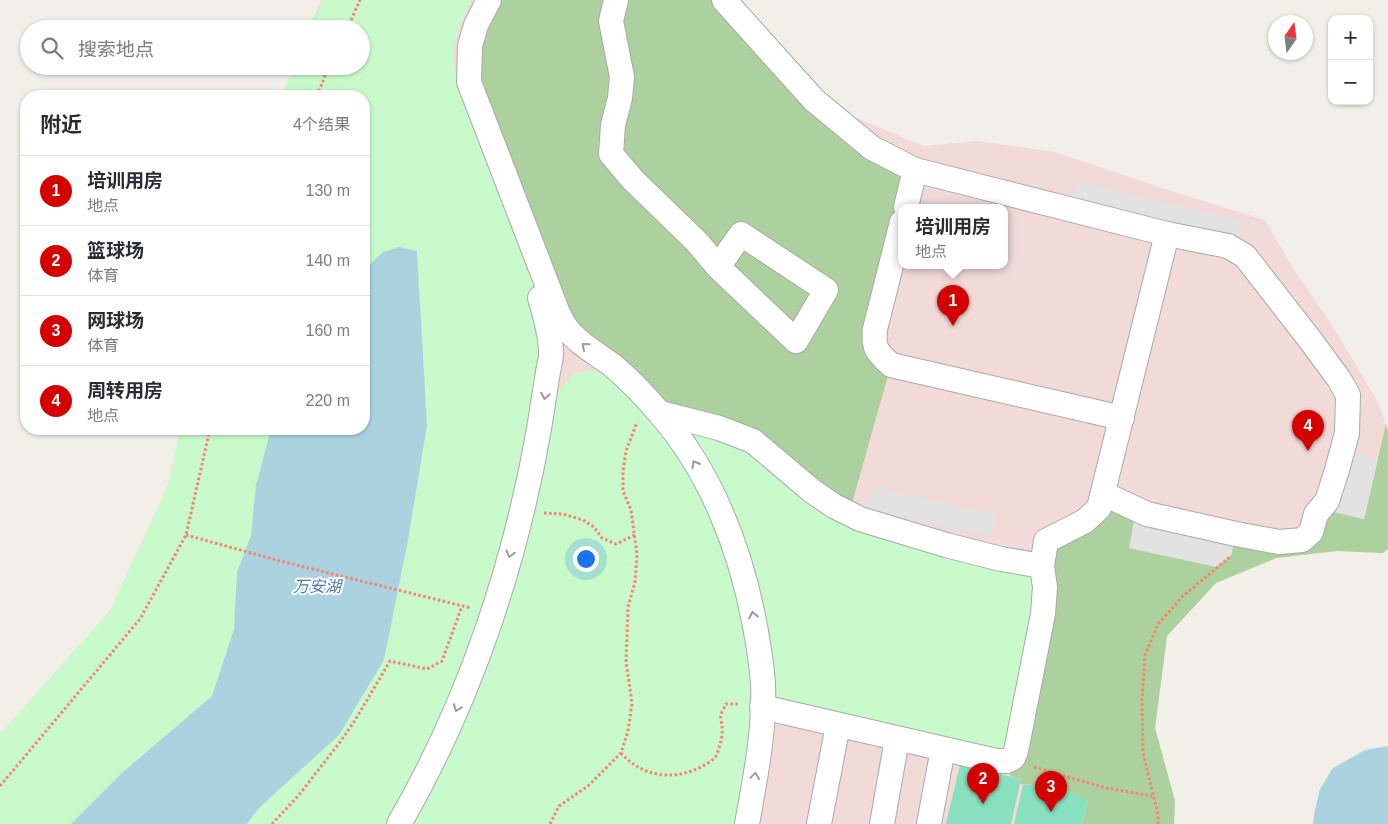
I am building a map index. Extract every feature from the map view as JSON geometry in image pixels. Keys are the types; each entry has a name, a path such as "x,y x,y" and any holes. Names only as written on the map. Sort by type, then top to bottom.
{"lane":[{"path":"616,0 611,21 622,77 611,154 633,180 697,242 718,266 796,340 826,290 742,234 718,266"},
{"path":"724,0 814,100 872,148 915,170 1167,234 1228,246 1245,256 1328,364 1348,395 1347,433 1327,501 1316,514 1311,532 1302,540 1279,542 1147,514 1104,494"},
{"path":"483,1 470,46 469,82 546,287 558,314 568,330 589,349 613,366 654,407 691,458 715,500 735,546 747,588 759,650 763,685 762,727 747,824"},
{"path":"399,824 428,772 454,715 492,613 532,470 551,350 544,308 456,77 453,55 461,22 483,1"},
{"path":"907,204 915,170"},
{"path":"762,707 996,761 1007,761 1013,758 1016,751 1043,614 1045,587 1042,566 1046,541 1085,521 1100,508 1167,234"},
{"path":"898,238 875,329 874,345 880,355 892,365 1122,418"},
{"path":"654,407 753,441 812,491 834,506 860,519 946,545 1001,559 1042,566"},
{"path":"819,824 838,725"},
{"path":"882,824 897,739"},
{"path":"929,824 943,749"}],"path":[{"path":"351,20 360,0"},
{"path":"319,90 325,75"},
{"path":"550,824 559,806 588,786 621,753 628,731 632,703 626,662 628,608 636,582 637,556 631,510 623,491 623,471 626,451 640,414 654,407"},
{"path":"0,786 140,619 186,534 209,435"},
{"path":"521,510 563,514 583,520 594,527 602,538 616,544 635,535"},
{"path":"186,534 412,594 492,613"},
{"path":"1158,824 1158,814 1152,796 1143,753 1142,701 1146,656 1158,624 1184,595 1231,556 1236,534"},
{"path":"272,824 299,796 340,742 354,722 390,660 427,669 442,661 462,606"},
{"path":"621,753 629,762 643,771 663,776 683,774 715,759 721,742 721,715 726,704 762,707"},
{"path":"1007,761 1051,771 1106,788 1152,796"}],"shaded area":[{"path":"322,0 739,0 840,111 924,146 977,141 1055,152 1265,220 1291,265 1335,330 1378,402 1388,431 1388,549 1383,553 1337,551 1276,558 1216,583 1167,636 1155,728 1175,801 1174,824 0,824 0,734 110,611 168,485 179,435 370,435 370,90 284,90 290,75 370,75 370,20 312,20"},
{"path":"1077,181 1243,221 1238,239 1073,199"},
{"path":"1342,450 1378,459 1364,519 1320,509"},
{"path":"873,487 996,514 992,537 868,509"},
{"path":"1136,509 1236,534 1231,556 1216,567 1129,548"}],"green space":[{"path":"324,0 471,0 456,39 453,55 456,77 543,308 540,425 557,392 575,372 596,370 719,428 834,506 1042,566 1013,758 763,707 747,824 0,824 0,734 110,611 168,485 179,435 370,435 370,90 284,90 290,75 370,75 370,20 312,20"},
{"path":"489,0 724,0 779,63 915,170 906,204 898,204 898,238 875,329 891,365 849,514 687,419 568,330 469,64"},
{"path":"1386,424 1388,431 1388,549 1383,553 1337,551 1276,558 1216,583 1167,636 1155,728 1175,801 1174,824 1082,824 1088,800 1033,785 1020,784 1021,779 1010,776 1016,751 1043,554 1099,508 1236,534 1302,540 1316,514 1336,512 1364,519"},
{"path":"960,765 1021,779 1011,824 946,824"},
{"path":"1023,785 1056,789 1088,800 1082,824 1014,824"}],"water":[{"name":"万安湖","path":"399,247 417,251 427,425 408,540 384,660 339,735 259,808 247,824 71,824 123,772 212,696 234,629 237,572 251,536 256,485 269,435 370,435 370,264 383,252"},
{"path":"1388,746 1388,824 1313,824 1320,789 1333,768 1365,750"}],"place":[{"name":"培训用房","path":"953,326"},
{"name":"周转用房","path":"1308,451"},
{"name":"篮球场","path":"983,804"},
{"name":"网球场","path":"1051,812"}]}
